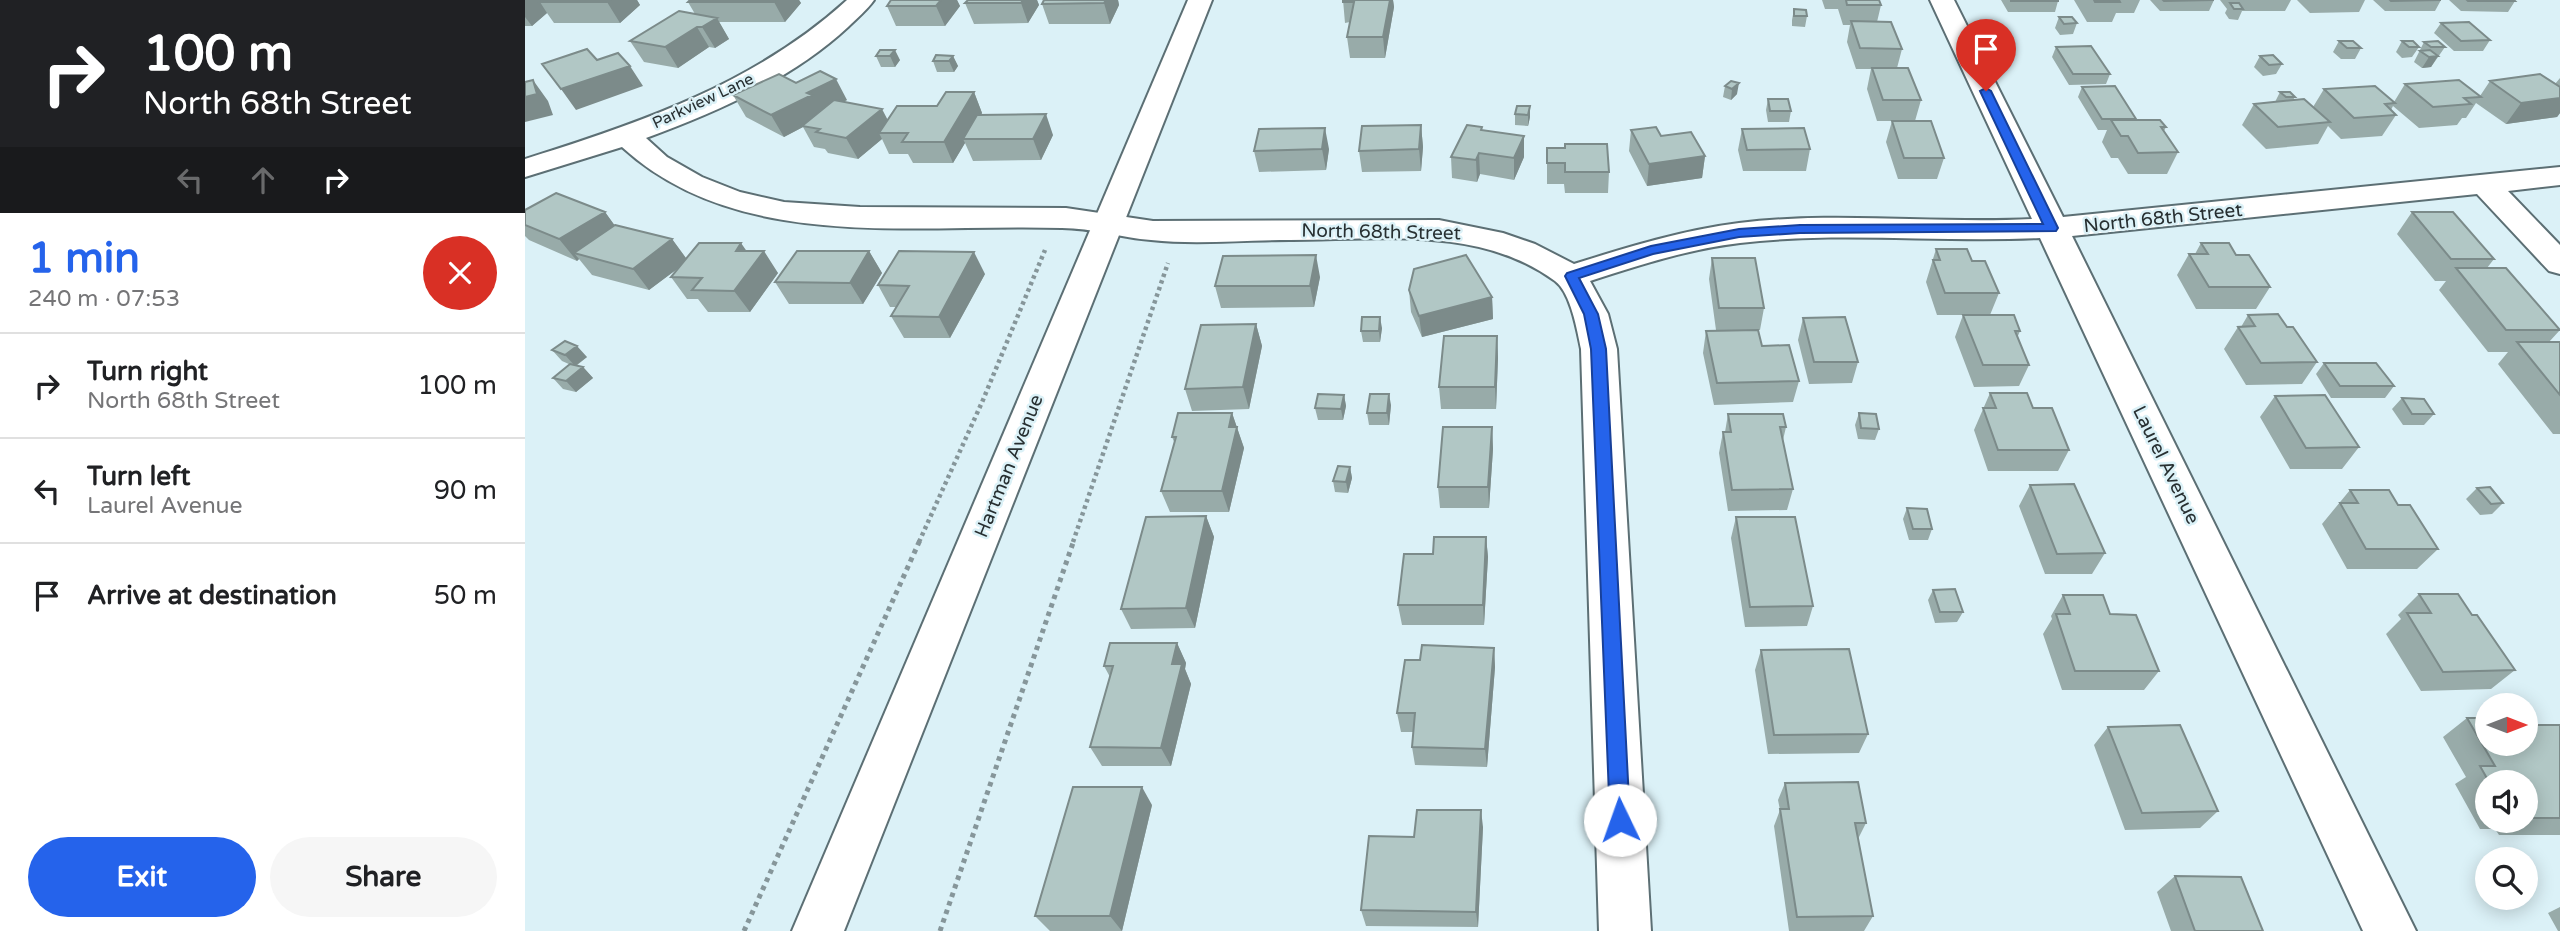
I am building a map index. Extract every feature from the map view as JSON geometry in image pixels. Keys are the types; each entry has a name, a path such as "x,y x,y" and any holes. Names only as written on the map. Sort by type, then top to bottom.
{"street":[{"name":"Parkview Lane","path":"525,168 669,119 759,76 825,34 862,0"},
{"name":"Hartman Avenue","path":"818,931 1200,0"},
{"name":"Laurel Avenue","path":"1942,0 2390,931"},
{"name":"North 68th Street","path":"626,135 657,163 691,183 731,199 784,211 860,217 1066,218 1153,230 1439,230 1474,233 1518,247 1571,276 1651,250 1739,233 1800,229 2052,228 2560,176"},
{"path":"2485,184 2560,264"},
{"path":"1571,276 1591,314 1599,349 1625,931"}],"path":[{"path":"744,931 977,413 1046,248"},
{"path":"940,931 1168,260"}],"building":[{"path":"543,0 610,0 540,2"},
{"path":"690,0 775,0 688,2"},
{"path":"891,0 941,0 936,6 887,6"},
{"path":"968,0 1023,0 1021,3 965,3"},
{"path":"1044,0 1106,0 1104,3 1042,4"},
{"path":"1343,0 1390,0 1383,37 1347,37 1354,2"},
{"path":"1846,0 1879,0 1881,5 1847,5"},
{"path":"2058,0 2058,1 2011,1"},
{"path":"2094,0 2119,0 2120,2 2095,2"},
{"path":"2514,0 2515,1 2468,1"},
{"path":"2230,3 2239,3 2243,9 2234,9"},
{"path":"1794,9 1806,10 1807,16 1794,16"},
{"path":"679,11 717,18 665,47 630,41"},
{"path":"2059,17 2072,17 2077,23 2064,24"},
{"path":"1851,21 1891,22 1902,49 1860,48"},
{"path":"2469,22 2490,40 2461,41 2441,23"},
{"path":"2339,41 2353,41 2361,48 2347,48"},
{"path":"2402,41 2413,41 2419,47 2409,47"},
{"path":"2438,41 2445,47 2431,47 2424,42"},
{"path":"2091,46 2110,74 2073,74 2056,47"},
{"path":"587,49 597,60 618,53 630,66 561,89 542,64"},
{"path":"880,50 895,50 890,56 876,56"},
{"path":"2430,50 2438,56 2429,57 2420,51"},
{"path":"936,55 953,56 949,61 933,61"},
{"path":"2273,55 2282,64 2269,65 2260,56"},
{"path":"1872,68 1908,68 1921,100 1883,100"},
{"path":"820,71 836,79 807,93 812,95 771,115 733,95 779,74 796,83"},
{"path":"2540,74 2560,87 2560,98 2521,103 2490,81"},
{"path":"533,80 537,94 525,97 525,82"},
{"path":"2459,80 2481,97 2464,98 2471,104 2433,107 2405,84"},
{"path":"1731,81 1739,83 1732,89 1725,86"},
{"path":"2115,86 2136,119 2102,119 2082,87"},
{"path":"2375,86 2395,103 2385,104 2396,115 2354,118 2324,89"},
{"path":"946,92 974,92 944,142 902,142 908,133 879,133 897,106 937,106"},
{"path":"2280,92 2290,92 2295,97 2286,97"},
{"path":"1768,99 1788,99 1791,111 1770,111"},
{"path":"2304,99 2330,122 2278,127 2254,104"},
{"path":"834,100 882,109 846,138 816,132 820,129 802,126"},
{"path":"1517,106 1530,106 1528,115 1515,114"},
{"path":"1046,114 1033,139 963,139 977,115"},
{"path":"2111,120 2160,120 2166,127 2161,127 2178,152 2138,153 2128,136 2121,136"},
{"path":"1892,121 1931,121 1944,158 1904,158"},
{"path":"1421,125 1419,149 1359,151 1362,126"},
{"path":"1467,125 1482,127 1481,130 1524,136 1514,158 1479,153 1476,160 1451,157"},
{"path":"1656,127 1661,136 1691,132 1705,156 1649,164 1631,130"},
{"path":"1325,128 1322,149 1254,151 1259,129"},
{"path":"1804,128 1810,149 1747,150 1742,129"},
{"path":"1565,144 1607,144 1609,172 1565,172 1565,163 1547,163 1547,148 1565,148"},
{"path":"556,193 605,212 559,239 525,225 525,210"},
{"path":"2412,212 2453,212 2494,259 2451,259"},
{"path":"615,225 672,239 633,269 574,253"},
{"path":"699,243 741,243 736,251 764,251 734,291 692,290 702,278 671,277"},
{"path":"2201,243 2229,243 2236,255 2249,255 2270,287 2209,287 2189,254 2208,254"},
{"path":"1936,249 1967,249 1972,261 1985,261 1999,293 1945,293 1933,260 1940,260"},
{"path":"797,251 869,251 850,283 775,282"},
{"path":"899,251 974,252 939,317 891,316 909,286 878,285"},
{"path":"1316,255 1310,286 1215,286 1223,256"},
{"path":"1466,255 1492,297 1419,316 1409,290 1414,269"},
{"path":"1712,258 1755,258 1764,308 1719,308"},
{"path":"2456,268 2506,268 2560,330 2506,330"},
{"path":"2278,314 2287,327 2293,327 2317,362 2261,363 2238,327 2255,326 2248,315"},
{"path":"1963,315 2014,315 2020,331 2015,331 2029,365 1983,365"},
{"path":"1362,317 1380,317 1379,331 1361,331"},
{"path":"1845,317 1858,362 1814,362 1803,318"},
{"path":"1256,324 1243,387 1185,389 1201,325"},
{"path":"1758,330 1762,346 1789,345 1799,381 1717,383 1706,331"},
{"path":"1444,336 1497,336 1495,387 1439,387"},
{"path":"565,341 577,346 565,355 552,350"},
{"path":"2517,342 2560,342 2560,395"},
{"path":"2324,363 2376,363 2394,386 2340,386"},
{"path":"570,364 583,367 566,381 553,378"},
{"path":"1990,393 2027,393 2033,408 2052,408 2069,450 1998,450 1983,408 1996,408"},
{"path":"1318,394 1344,395 1341,409 1315,408"},
{"path":"1370,394 1389,394 1387,413 1367,413"},
{"path":"2325,395 2359,447 2306,448 2275,396"},
{"path":"2402,398 2424,399 2434,414 2412,414"},
{"path":"1178,413 1232,413 1229,427 1237,427 1222,491 1161,491 1176,437 1172,437"},
{"path":"1859,413 1876,414 1879,429 1861,428"},
{"path":"1728,414 1783,414 1786,427 1780,427 1793,489 1732,490 1723,432 1731,432"},
{"path":"1443,427 1492,427 1488,487 1438,487"},
{"path":"1338,466 1350,467 1346,482 1333,481"},
{"path":"2074,484 2105,553 2057,554 2030,485"},
{"path":"2490,487 2503,503 2491,504 2477,488"},
{"path":"2350,490 2389,490 2398,505 2410,505 2438,549 2366,549 2340,503 2358,503"},
{"path":"1907,508 1927,509 1932,529 1913,529"},
{"path":"1206,516 1186,608 1121,609 1146,517"},
{"path":"1736,517 1795,517 1813,606 1750,607"},
{"path":"1434,537 1486,537 1483,605 1398,605 1404,554 1433,554"},
{"path":"1955,589 1963,612 1940,612 1933,590"},
{"path":"2419,594 2458,594 2472,615 2477,615 2515,670 2443,672 2407,613 2431,613"},
{"path":"2063,595 2103,595 2110,614 2136,615 2159,671 2075,671 2056,614 2070,614"},
{"path":"1110,643 1177,643 1172,664 1182,664 1161,748 1090,747 1113,666 1104,666"},
{"path":"1422,645 1494,648 1485,749 1412,747 1415,713 1397,713 1405,660 1420,660"},
{"path":"1849,649 1868,734 1774,735 1761,650"},
{"path":"2467,718 2475,718 2475,732"},
{"path":"2180,725 2218,811 2142,813 2108,727"},
{"path":"2538,725 2560,725 2560,818 2538,818 2538,770 2482,770 2480,766 2495,766 2489,756 2538,756"},
{"path":"1858,782 1866,823 1855,823 1873,916 1797,917 1780,809 1789,809 1785,783"},
{"path":"1073,787 1142,787 1110,916 1035,916"},
{"path":"1417,810 1481,810 1476,912 1361,910 1369,836 1414,837"},
{"path":"2175,876 2241,877 2263,931 2195,931"}],"route":[{"path":"1620,820 1599,349 1591,314 1571,276 1651,250 1739,233 1800,229 2052,228 1986,91"}]}
